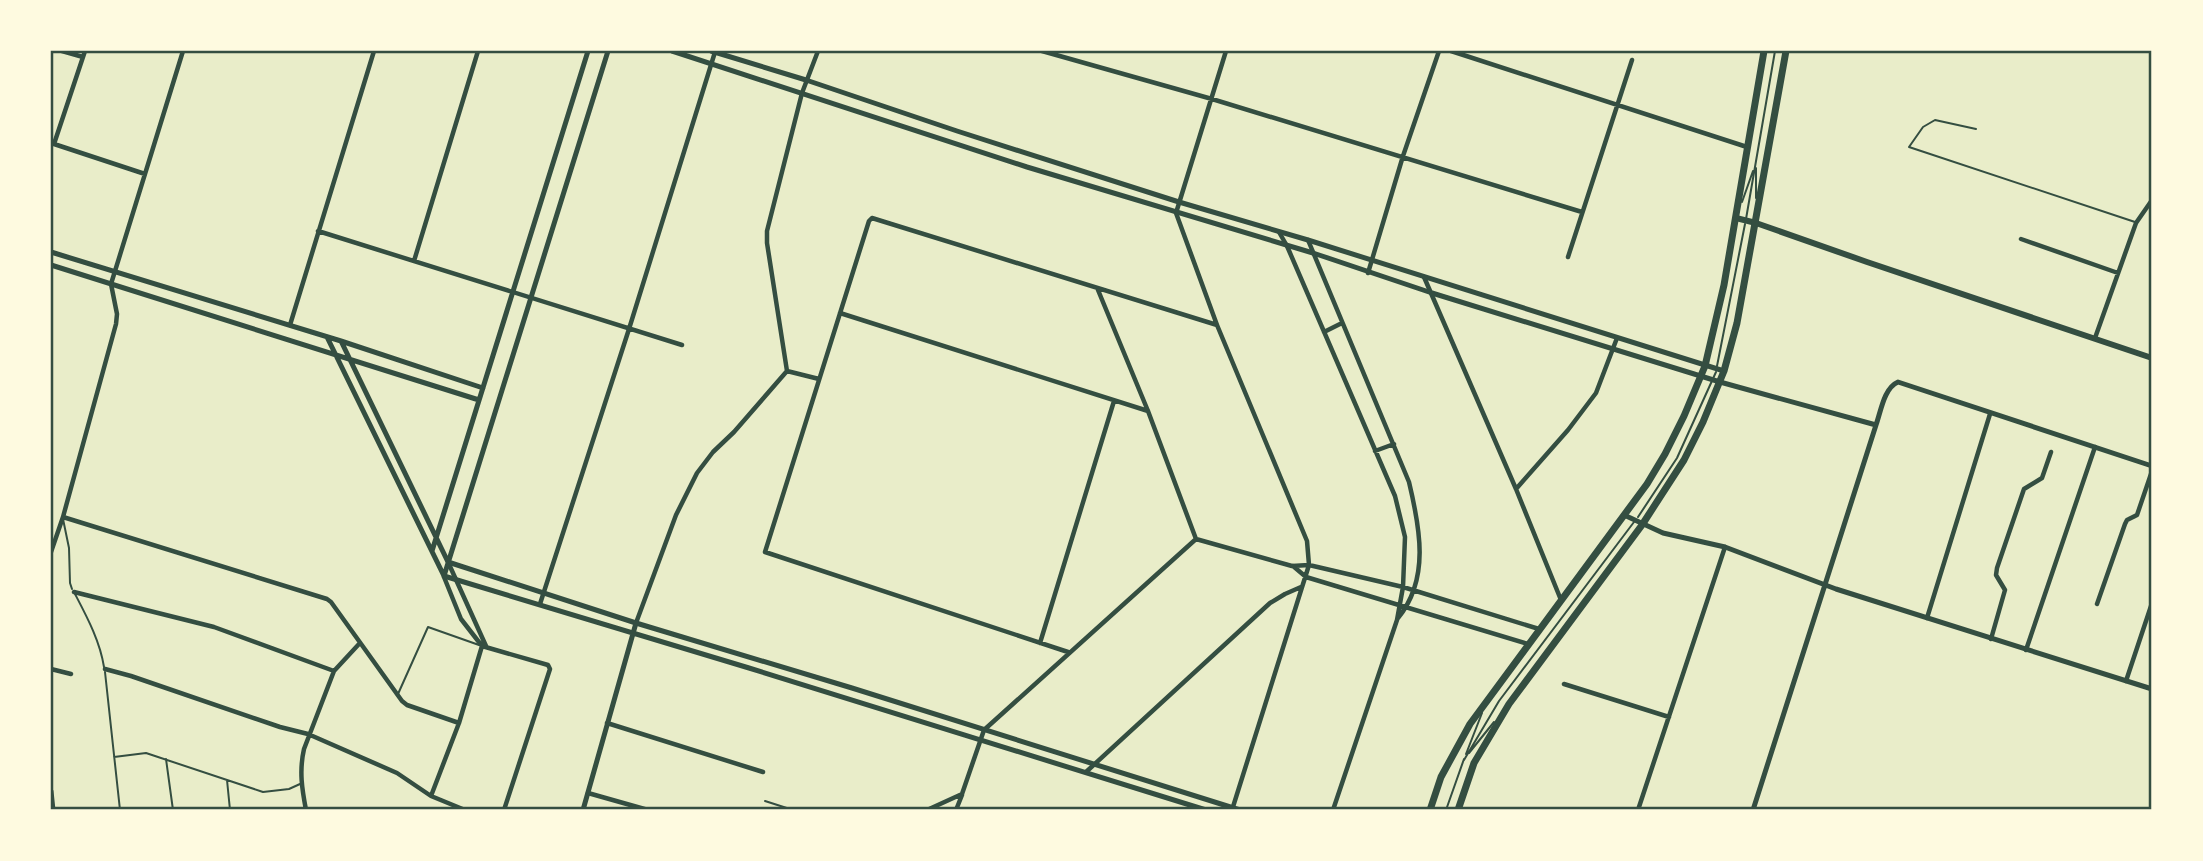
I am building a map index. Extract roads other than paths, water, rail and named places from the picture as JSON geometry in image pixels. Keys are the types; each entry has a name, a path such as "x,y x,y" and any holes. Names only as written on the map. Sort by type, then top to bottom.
{"main road":[{"path":"1430,810 1454,750 1489,696 1625,515 1665,454 1702,376 1717,322 1764,51"},
{"path":"1458,810 1474,763 1509,704 1684,460 1737,323 1786,51"},
{"path":"1736,218 2152,358"}],"street":[{"path":"62,51 83,57"},
{"path":"85,51 53,144 145,174"},
{"path":"51,552 116,324 117,314 111,284 183,51"},
{"path":"290,325 374,51"},
{"path":"414,261 478,51"},
{"path":"432,551 588,51"},
{"path":"444,576 608,51"},
{"path":"672,51 1432,293 1702,376 1876,425"},
{"path":"540,604 629,329 713,51 1179,202 1720,370"},
{"path":"583,810 636,623 676,515 697,473 713,452 734,432 786,371 767,231 802,93 818,51"},
{"path":"1042,51 1212,99 1582,212"},
{"path":"1226,51 1176,213 1216,325 1307,541 1309,565 1232,809"},
{"path":"1368,273 1403,156 1439,51"},
{"path":"1451,51 1748,147"},
{"path":"1568,257 1632,60"},
{"path":"2095,338 2136,223 2152,200"},
{"path":"1068,653 765,552 870,219 1216,325"},
{"path":"318,231 682,345"},
{"path":"1279,231 1395,496 1405,537 1403,587 1397,620 1333,810"},
{"path":"2021,239 2119,273"},
{"path":"1308,240 1409,482 1420,530 1421,547 1413,591 1407,607 1397,620"},
{"path":"51,251 327,336 483,388"},
{"path":"51,265 479,400"},
{"path":"1424,277 1516,489 1561,601"},
{"path":"1098,289 1196,539"},
{"path":"840,313 1148,411"},
{"path":"1324,332 1342,323"},
{"path":"327,336 444,576 461,619 484,646 548,665 550,669 504,810"},
{"path":"1516,489 1568,430 1595,393 1617,338"},
{"path":"341,341 437,535 484,646 431,796"},
{"path":"786,371 819,379"},
{"path":"1753,810 1876,425 1892,385 1898,383 2152,466"},
{"path":"1040,643 1114,401"},
{"path":"1927,619 1990,414"},
{"path":"1376,451 1394,444"},
{"path":"2026,650 2095,447"},
{"path":"1991,639 2005,590 1996,575 1997,568 2024,489 2042,478 2051,452"},
{"path":"2097,604 2125,524 2137,515 2152,471"},
{"path":"1625,515 1662,533 1725,547 1825,585 1927,619 2152,689"},
{"path":"63,517 331,602 359,644 407,705 459,723"},
{"path":"1196,539 1292,566 1309,565 1403,587 1539,629"},
{"path":"956,810 984,730 1196,539"},
{"path":"1638,810 1725,547"},
{"path":"448,562 543,594 1240,810"},
{"path":"1292,566 1306,577 1528,644"},
{"path":"444,576 1206,810"},
{"path":"1085,773 1270,603 1285,593 1302,587"},
{"path":"74,592 214,627 334,671"},
{"path":"2126,681 2152,603"},
{"path":"306,810 300,784 301,760 308,734 334,671 359,644"},
{"path":"750,668 752,659"},
{"path":"51,669 71,674"},
{"path":"105,669 279,727 308,734 397,773 431,796 464,810"},
{"path":"1564,684 1669,718"},
{"path":"849,699 852,688"},
{"path":"607,723 763,772"},
{"path":"51,791 53,810"},
{"path":"587,793 648,810"},
{"path":"927,810 962,794"}],"lane":[{"path":"1720,370 1775,51"},
{"path":"1976,129 1935,120 1923,127 1909,147 2136,223"},
{"path":"1736,218 1756,163"},
{"path":"1756,163 1756,223"},
{"path":"63,517 69,548 69,583 90,622 105,669 120,810"},
{"path":"1464,760 1499,701 1639,523"},
{"path":"398,695 428,627 484,646"},
{"path":"1446,810 1489,696"},
{"path":"1464,760 1509,704"},
{"path":"113,757 139,752 263,792 289,789 300,784"},
{"path":"166,759 173,810"},
{"path":"227,780 230,810"},
{"path":"765,802 793,810"}]}
